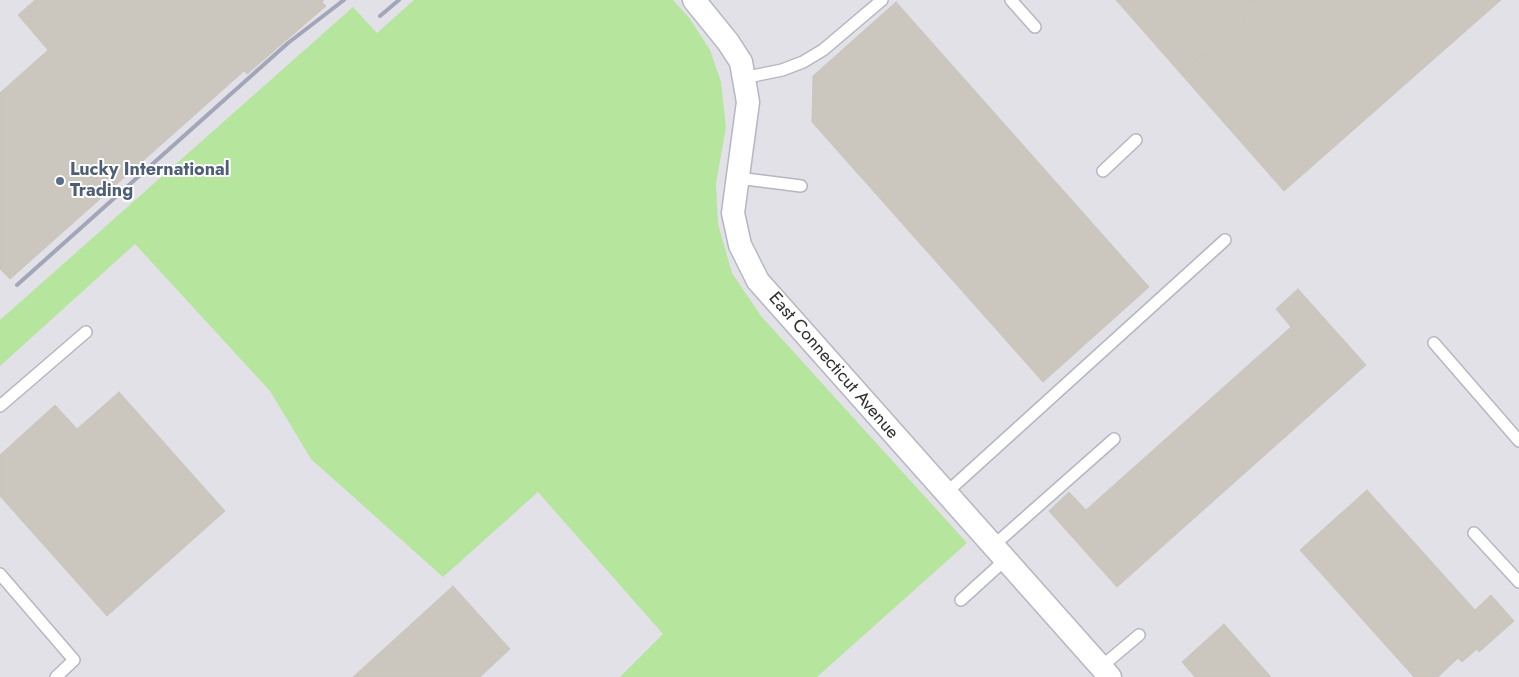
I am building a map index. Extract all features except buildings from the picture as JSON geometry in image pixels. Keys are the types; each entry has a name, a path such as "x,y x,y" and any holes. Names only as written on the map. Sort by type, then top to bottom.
{"street":[{"name":"East Connecticut Avenue","path":"694,0 728,42 740,62 748,102 733,213 740,245 758,281 1106,672"}],"lane":[{"path":"743,78 782,70 803,62 823,50 882,0"},
{"path":"1011,0 1035,27"},
{"path":"1103,171 1136,140"},
{"path":"738,178 801,186"},
{"path":"946,493 1225,240"},
{"path":"0,406 86,332"},
{"path":"1434,343 1519,441"},
{"path":"961,600 999,553 1114,438"},
{"path":"1474,533 1519,582"},
{"path":"0,574 74,660 56,677"},
{"path":"1106,672 1139,635"}],"shaded area":[{"path":"0,0 1519,0 1519,677 0,677"}],"green space":[{"path":"414,0 673,0 690,19 710,50 721,82 726,127 716,184 718,224 732,273 761,316 967,543 817,677 620,677 663,634 538,492 443,577 311,459 270,391 135,244 0,366 0,320 353,7 377,33"}],"railway":[{"path":"17,285 288,43 344,0"},
{"path":"380,16 399,0"}],"place":[{"name":"Lucky International Trading","path":"60,181"}]}
